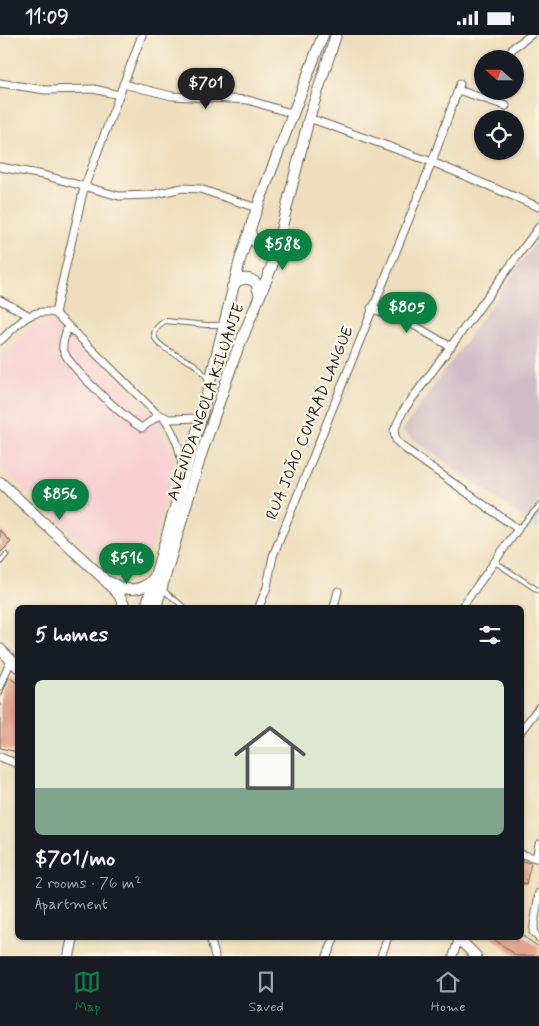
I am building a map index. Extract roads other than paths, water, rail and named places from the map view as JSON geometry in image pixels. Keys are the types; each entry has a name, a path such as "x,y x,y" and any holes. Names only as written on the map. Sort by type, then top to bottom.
{"main road":[{"name":"AVENIDA NGOLA KILUANJE","path":"147,605 201,418 232,287 257,208 323,35"},
{"name":"AVENIDA NGOLA KILUANJE","path":"157,605 224,389 247,325 272,266 309,118 336,35"},
{"path":"250,230 252,239 260,245 273,244 279,236"},
{"path":"232,287 239,280 253,280 259,287 260,297"},
{"path":"0,482 103,578 119,595 124,605"},
{"path":"103,578 124,589 131,590 147,586 155,575"},
{"path":"0,649 14,664"},
{"path":"64,956 67,940"},
{"path":"69,956 72,940"},
{"path":"460,940 476,956"}],"street":[{"path":"55,313 84,188 142,35"},
{"path":"512,50 530,35"},
{"path":"0,83 45,90 94,89 119,95"},
{"path":"123,84 172,96 248,100 294,114"},
{"name":"RUA JOÃO CONRAD LANGUE","path":"260,605 267,587 272,556 371,308 432,162 459,87 474,91"},
{"path":"494,100 506,106"},
{"path":"309,118 432,162 539,207"},
{"path":"0,167 44,175 106,193 133,196 189,187 215,193 257,208"},
{"path":"463,605 518,529 416,457 396,440 394,431 403,411 539,227"},
{"path":"0,300 28,315"},
{"path":"371,308 412,324 450,347"},
{"path":"0,341 28,315 41,310 55,313 161,416 172,431 180,454 182,486"},
{"path":"68,326 63,344 66,356 110,402 142,428 161,416 176,420 201,418"},
{"path":"334,605 338,591"},
{"path":"0,686 14,664"},
{"path":"524,727 539,707"},
{"path":"0,757 15,763"},
{"path":"524,854 538,859 539,844"},
{"path":"539,893 532,932 539,938"},
{"path":"211,940 215,956"},
{"path":"327,956 334,940"},
{"path":"381,956 387,940"},
{"path":"453,956 457,940"}],"lane":[{"path":"210,380 195,365 163,348 155,339 155,333 160,324 165,321 223,325"},
{"path":"518,529 539,506"},
{"path":"0,562 6,555"},
{"path":"495,562 539,591"},
{"path":"161,588 182,605"}]}
